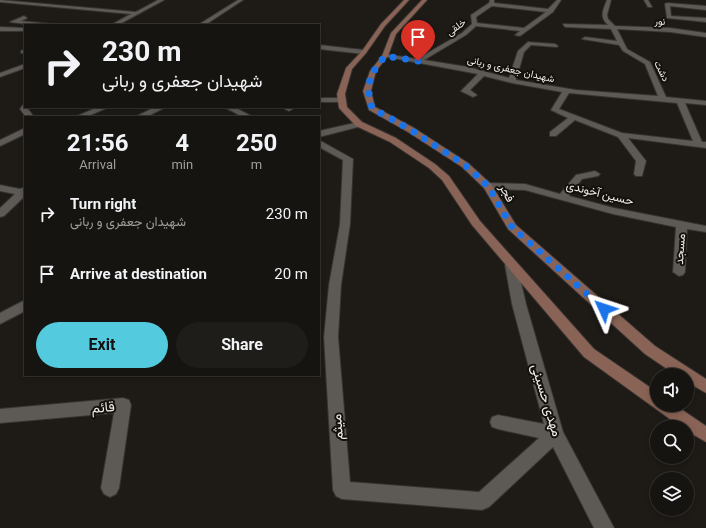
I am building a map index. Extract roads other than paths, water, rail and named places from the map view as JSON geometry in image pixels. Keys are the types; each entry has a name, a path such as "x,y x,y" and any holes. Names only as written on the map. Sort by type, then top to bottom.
{"main road":[{"path":"407,0 383,25 374,54 349,68 341,94 343,108 359,124 393,140 432,166 446,178 476,223 589,353 650,396"},
{"name":"فجر","path":"424,0 374,54 373,71 367,91 372,108 411,130 465,165 488,186 512,227 650,350 706,387"},
{"path":"672,412 706,435"}],"street":[{"path":"21,3 30,0"},
{"path":"149,0 161,0"},
{"path":"115,24 161,0"},
{"path":"202,24 241,0"},
{"path":"518,35 551,11 559,0"},
{"name":"دشت","path":"609,0 604,15 605,20 613,27 625,50 648,63 663,99"},
{"path":"646,0 650,6"},
{"path":"0,1 135,13"},
{"path":"66,7 88,2"},
{"path":"491,2 551,11"},
{"name":"خلقی","path":"418,61 464,34 475,24 473,16 491,2"},
{"path":"706,8 667,4 669,17 706,20"},
{"path":"24,18 13,22 41,24"},
{"path":"475,24 525,30"},
{"name":"نور","path":"565,24 670,30 706,35"},
{"path":"0,29 24,32"},
{"path":"585,39 620,43"},
{"path":"512,81 521,51 530,43 555,46"},
{"name":"شهیدان جعفری و ربانی","path":"320,47 468,69 512,81 566,90 706,103"},
{"path":"0,75 24,66"},
{"path":"473,95 465,91 483,73"},
{"path":"566,90 555,110 621,135 702,144"},
{"path":"320,100 342,100"},
{"path":"680,101 702,144"},
{"path":"25,108 24,109 29,116"},
{"path":"82,116 102,108"},
{"path":"141,116 160,108"},
{"path":"230,108 245,116"},
{"path":"553,134 574,117"},
{"path":"320,134 359,124"},
{"path":"0,143 24,131"},
{"path":"621,135 641,160 639,174"},
{"name":"میثم","path":"320,144 348,159 345,224 335,285 331,337 342,490 482,501 555,434"},
{"path":"563,197 579,177 595,174"},
{"name":"حسین آخوندی","path":"488,186 525,187 613,211 682,226 706,229"},
{"path":"0,188 24,192"},
{"path":"0,214 24,192"},
{"name":"مسجد","path":"679,272 682,226"},
{"name":"مهدی حسینی","path":"511,264 519,304 555,434 604,528"},
{"path":"0,319 24,306"},
{"name":"قائم","path":"0,416 124,405 110,488"},
{"path":"498,422 555,434"}]}
